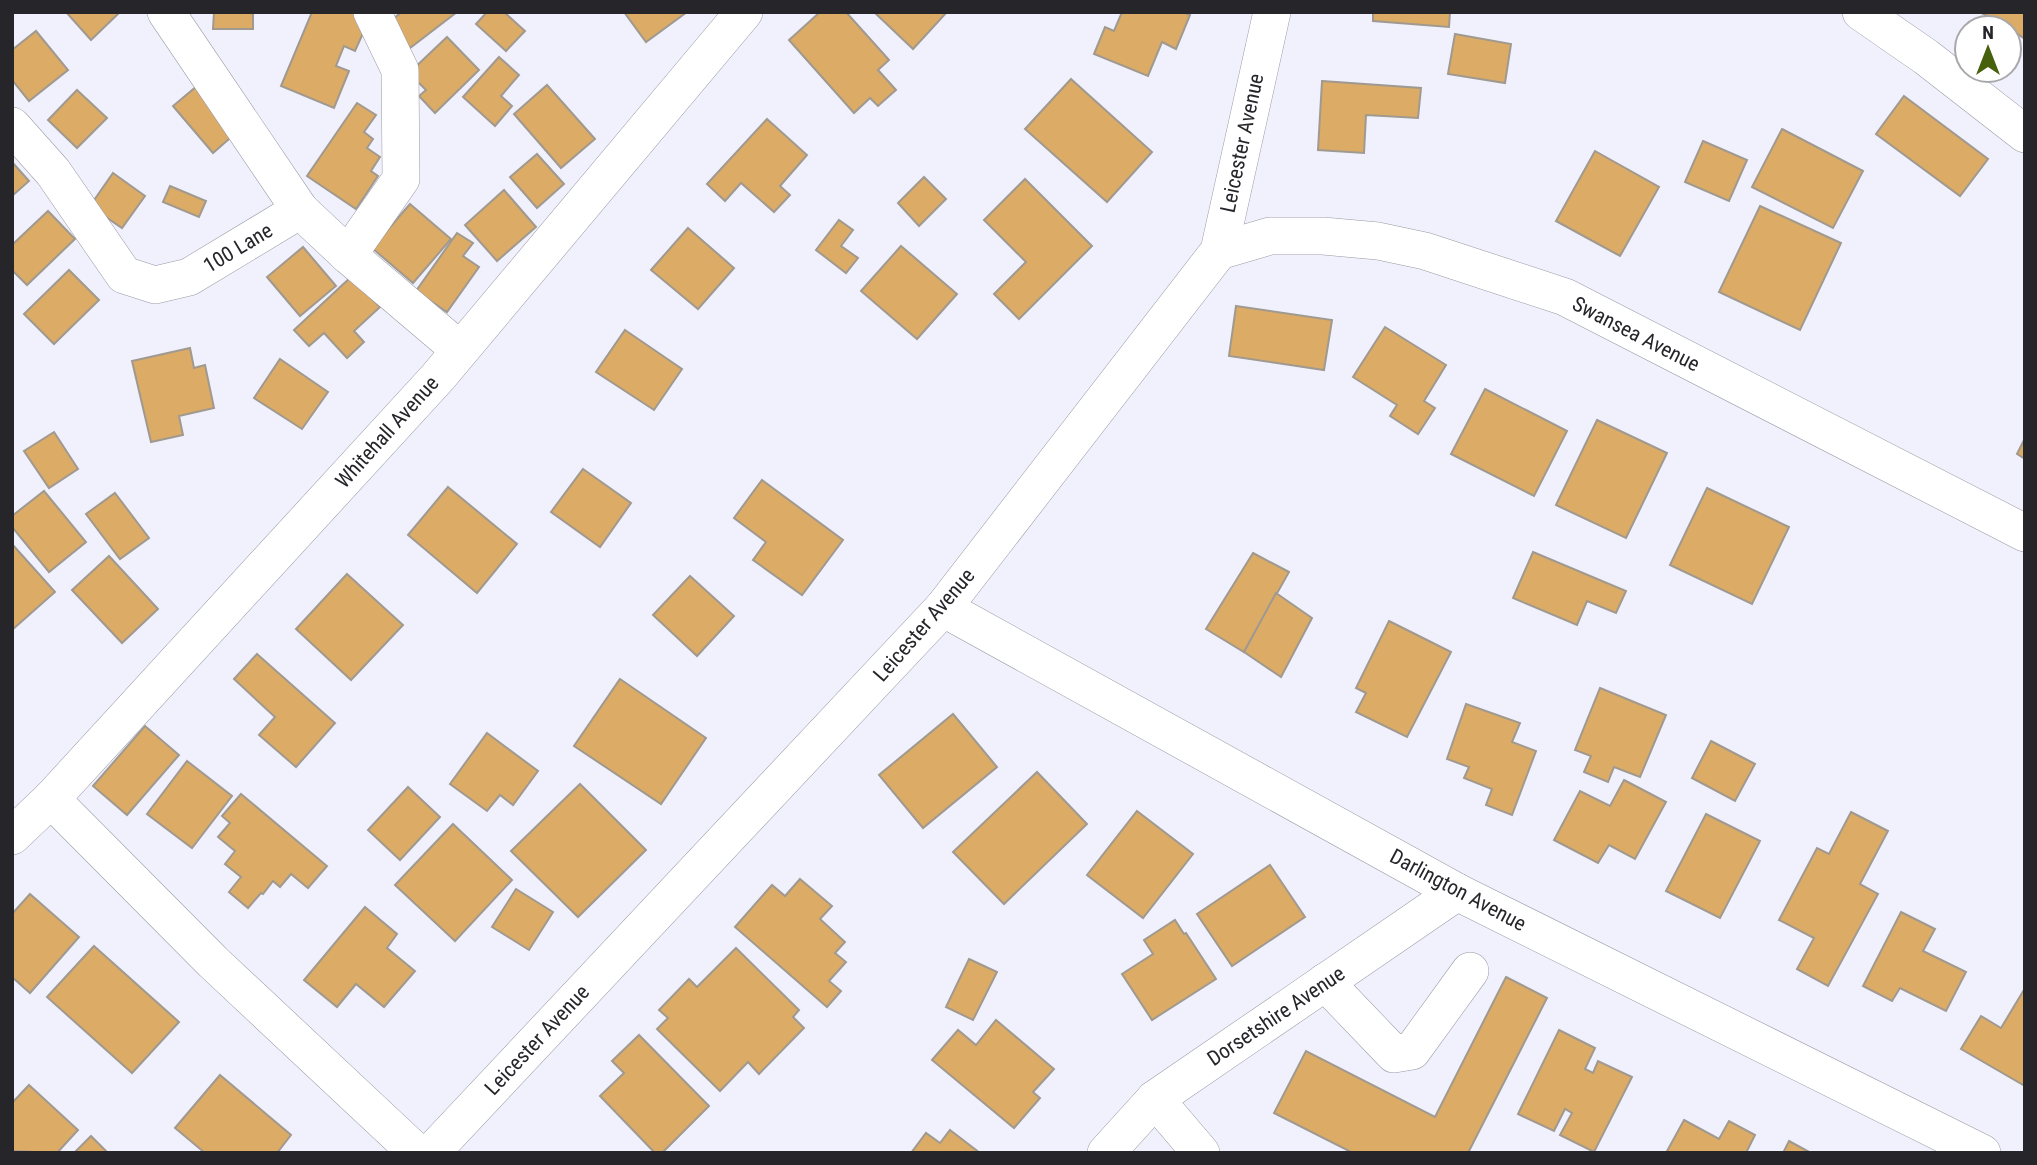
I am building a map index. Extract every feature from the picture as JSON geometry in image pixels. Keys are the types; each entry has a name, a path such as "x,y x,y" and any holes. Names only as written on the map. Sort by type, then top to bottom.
{"street":[{"path":"166,12 300,210 348,255 460,350"},
{"path":"348,255 401,179 400,70 372,12"},
{"name":"Whitehall Avenue","path":"12,836 51,799 438,377 744,12"},
{"name":"Leicester Avenue","path":"431,1153 943,608 1219,251 1272,12"},
{"path":"1861,12 1926,57 2025,134"},
{"name":"100 Lane","path":"12,126 53,172 124,275 155,285 189,277 300,210"},
{"name":"Swansea Avenue","path":"1219,251 1270,236 1323,236 1378,241 1425,251 1565,298 2025,533"},
{"name":"Darlington Avenue","path":"943,608 1457,891 1982,1153"},
{"path":"51,799 213,962 417,1153"},
{"name":"Dorsetshire Avenue","path":"1106,1153 1155,1099 1457,891"},
{"path":"1325,982 1394,1054 1412,1051 1470,971"},
{"path":"1155,1099 1201,1153"}],"building":[{"path":"66,12 120,12 91,40"},
{"path":"214,12 253,12 253,29 213,29"},
{"path":"312,12 351,12 369,20 355,51 344,46 336,66 349,71 334,108 281,86"},
{"path":"402,12 457,12 410,48 390,21"},
{"path":"487,12 504,12 525,31 506,51 476,24"},
{"path":"624,12 687,12 646,42"},
{"path":"820,12 846,12 889,60 878,70 896,90 878,106 870,98 854,113 789,40"},
{"path":"874,12 947,12 913,49"},
{"path":"1122,12 1183,12 1190,15 1176,49 1162,42 1148,76 1094,54 1105,27 1114,31"},
{"path":"1373,12 1450,12 1449,27 1373,21"},
{"path":"1980,12 2025,12 2025,39 2023,14"},
{"path":"36,31 68,70 29,101 12,80 12,50"},
{"path":"1455,34 1511,44 1505,83 1448,74"},
{"path":"447,37 479,70 435,113 419,96 426,90 409,73"},
{"path":"499,57 519,75 501,96 512,106 495,126 463,97"},
{"path":"1071,79 1152,152 1107,202 1025,129"},
{"path":"1322,81 1421,88 1418,118 1366,115 1364,153 1318,150"},
{"path":"547,85 595,139 561,168 514,114"},
{"path":"197,86 237,132 213,153 173,106"},
{"path":"77,90 107,118 77,148 48,120"},
{"path":"1904,96 1988,159 1960,196 1876,134"},
{"path":"357,103 376,115 364,132 373,139 367,148 380,157 371,171 378,176 356,209 307,176"},
{"path":"767,119 807,155 780,186 790,195 774,212 741,183 725,201 707,184"},
{"path":"1782,129 1863,171 1833,228 1752,187"},
{"path":"1703,141 1747,160 1729,201 1685,182"},
{"path":"1595,151 1659,187 1620,256 1556,221"},
{"path":"537,154 564,184 537,208 510,177"},
{"path":"12,162 29,181 12,196"},
{"path":"113,173 145,196 122,228 90,206"},
{"path":"924,177 946,199 919,226 898,203"},
{"path":"1025,179 1092,246 1019,319 994,294 1026,262 984,220"},
{"path":"170,186 206,201 199,217 163,202"},
{"path":"504,190 536,227 497,261 465,225"},
{"path":"410,204 451,239 413,283 372,248"},
{"path":"1760,206 1841,243 1800,330 1719,292"},
{"path":"48,211 75,239 27,285 12,270 12,245"},
{"path":"839,220 853,230 841,246 858,258 846,273 816,250"},
{"path":"688,228 734,268 698,309 651,270"},
{"path":"457,233 473,243 463,256 479,267 447,312 416,291"},
{"path":"901,246 957,294 917,339 861,291"},
{"path":"303,247 336,286 300,316 267,277"},
{"path":"69,270 99,300 54,344 24,314"},
{"path":"351,277 380,307 354,331 364,342 347,358 324,333 309,346 294,330"},
{"path":"1236,306 1332,320 1324,370 1229,356"},
{"path":"1385,327 1446,365 1424,401 1435,408 1418,434 1390,416 1397,405 1353,377"},
{"path":"625,330 682,369 654,410 596,372"},
{"path":"190,348 194,368 205,365 214,408 179,416 183,435 151,442 132,361"},
{"path":"280,359 328,392 302,429 254,398"},
{"path":"1485,389 1567,431 1534,496 1451,454"},
{"path":"1597,420 1667,453 1626,538 1556,505"},
{"path":"54,432 78,469 49,488 24,451"},
{"path":"2025,438 2025,459 2017,454"},
{"path":"583,469 631,503 600,547 551,512"},
{"path":"762,480 843,540 802,595 753,560 766,542 734,518"},
{"path":"448,487 517,544 477,593 408,535"},
{"path":"1707,488 1789,527 1752,604 1670,565"},
{"path":"44,491 86,542 49,572 12,527 12,516"},
{"path":"115,493 149,538 120,559 86,514"},
{"path":"12,544 55,592 12,630"},
{"path":"1533,552 1626,591 1616,613 1587,601 1577,625 1513,598"},
{"path":"1253,553 1289,572 1244,652 1206,629"},
{"path":"109,556 158,609 122,643 72,590"},
{"path":"347,574 403,625 351,680 296,629"},
{"path":"690,576 734,616 697,656 653,615"},
{"path":"1276,593 1312,618 1281,677 1244,652"},
{"path":"1389,621 1451,652 1407,737 1356,712 1366,693 1356,688"},
{"path":"257,654 335,723 296,767 259,735 275,717 234,679"},
{"path":"620,679 706,738 661,804 574,746"},
{"path":"1600,688 1666,715 1640,777 1614,767 1608,782 1584,772 1591,756 1575,750"},
{"path":"1466,704 1520,723 1512,742 1536,751 1512,815 1486,805 1492,789 1464,778 1469,767 1447,759"},
{"path":"953,714 997,767 923,828 879,775"},
{"path":"145,726 179,755 127,815 93,786"},
{"path":"487,733 538,771 513,805 500,795 487,811 450,784"},
{"path":"1711,741 1755,764 1735,801 1692,778"},
{"path":"187,761 232,796 192,848 147,814"},
{"path":"1037,772 1087,824 1004,904 953,852"},
{"path":"1624,780 1666,802 1635,859 1609,845 1598,863 1554,840 1580,791 1610,806"},
{"path":"580,784 646,850 578,917 511,851"},
{"path":"408,787 440,817 400,860 368,830"},
{"path":"241,794 327,866 308,888 291,874 280,887 273,881 248,908 229,892 241,877 225,864 235,851 218,837 230,823 222,816"},
{"path":"1137,811 1193,854 1143,918 1087,875"},
{"path":"1851,812 1888,831 1860,884 1878,894 1828,986 1797,969 1814,938 1779,920 1817,848 1829,854"},
{"path":"1706,814 1760,841 1720,918 1666,891"},
{"path":"453,824 512,880 455,941 395,885"},
{"path":"1270,865 1305,917 1232,966 1197,914"},
{"path":"800,879 832,906 820,919 845,942 835,953 846,962 829,981 841,991 827,1007 735,927 772,885 785,896"},
{"path":"516,889 553,912 529,950 492,927"},
{"path":"30,894 79,937 30,993 12,977 12,914"},
{"path":"365,907 397,934 387,948 415,971 384,1007 356,984 337,1007 304,980"},
{"path":"1901,912 1935,929 1923,951 1966,972 1946,1011 1900,988 1892,1001 1863,986"},
{"path":"1175,920 1216,979 1152,1020 1122,974 1153,954 1144,940"},
{"path":"94,946 179,1022 132,1073 47,997"},
{"path":"736,948 799,1010 793,1017 804,1028 759,1074 748,1062 720,1091 657,1029 668,1018 659,1010 689,979 697,987"},
{"path":"969,959 997,972 973,1020 946,1007"},
{"path":"1506,977 1547,998 1468,1153 1353,1153 1274,1113 1306,1051 1435,1117"},
{"path":"2025,988 2025,1086 1961,1049 1981,1016 2001,1028"},
{"path":"996,1020 1054,1069 1033,1092 1040,1098 1014,1128 932,1060 958,1030 976,1045"},
{"path":"1559,1030 1595,1048 1585,1069 1593,1073 1598,1061 1632,1077 1594,1152 1560,1135 1572,1113 1565,1109 1554,1131 1518,1114"},
{"path":"639,1035 709,1106 662,1153 655,1153 600,1096 624,1073 612,1061"},
{"path":"220,1075 291,1135 277,1153 205,1153 175,1128"},
{"path":"29,1085 78,1130 57,1153 12,1151 12,1103"},
{"path":"1684,1120 1719,1139 1729,1121 1755,1135 1746,1153 1666,1153"},
{"path":"950,1130 980,1153 911,1153 926,1133 940,1143"},
{"path":"91,1136 108,1153 74,1153"},
{"path":"1789,1141 1811,1153 1783,1153"}]}
